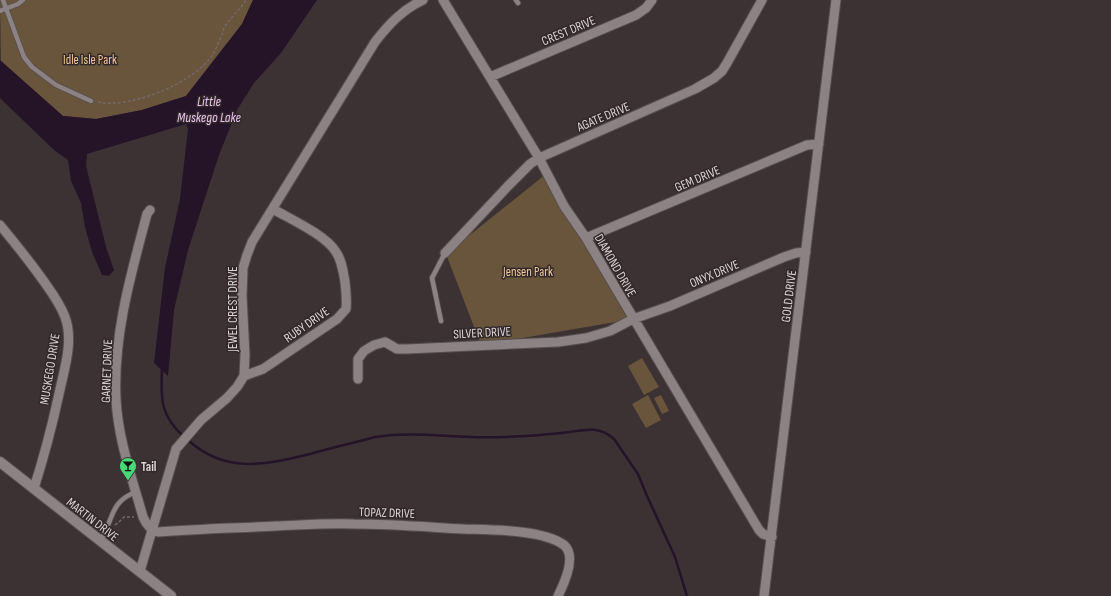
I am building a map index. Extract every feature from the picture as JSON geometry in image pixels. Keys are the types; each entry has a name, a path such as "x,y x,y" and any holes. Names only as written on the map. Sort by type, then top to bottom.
{"street":[{"name":"JEWEL CREST DRIVE","path":"244,376 245,355 242,296 243,268 252,242 375,42 397,16 423,0"},
{"name":"DIAMOND DRIVE","path":"443,0 539,158 564,206 586,238 759,530 763,534 772,537"},
{"name":"CREST DRIVE","path":"490,77 636,15 646,8 652,0"},
{"name":"AGATE DRIVE","path":"445,253 530,164 539,158 665,103 714,78 722,71 727,63 762,0"},
{"name":"GOLD DRIVE","path":"768,596 772,537 836,0"},
{"name":"GEM DRIVE","path":"586,238 807,146 819,144"},
{"name":"RUBY DRIVE","path":"244,376 264,369 336,319 346,309 347,301 343,267 331,245 314,232 273,209"},
{"name":"GARNET DRIVE","path":"149,527 143,517 122,438 116,399 116,384 118,351 124,310 143,229 147,214 150,210"},
{"name":"MUSKEGO DRIVE","path":"0,226 54,295 66,318 68,331 68,349 65,369 52,429 34,488"},
{"name":"ONYX DRIVE","path":"633,319 670,306 784,257 796,253 806,252"},
{"name":"SILVER DRIVE","path":"358,380 358,359 364,351 382,342 391,344 397,349 407,349 558,342 586,338 610,330 633,319"},
{"path":"140,571 149,527 176,449 189,432 201,420 227,398 244,376"},
{"name":"MARTIN DRIVE","path":"0,462 171,596"},
{"name":"TOPAZ DRIVE","path":"149,527 158,532 321,524 354,524 424,526 534,534 548,538 564,546 568,551 570,565 558,596"}],"lane":[{"path":"3,0 24,57 32,67 56,85 91,101"},
{"path":"0,11 18,4 23,0"},
{"path":"441,321 432,278 445,253"},
{"path":"100,541 107,529 114,508 128,495 136,492"}],"path":[{"path":"91,101 103,103 139,100 163,92 190,76 204,65 212,55 224,28 246,0"},
{"path":"107,529 119,522 124,517 135,517 149,527"}],"green space":[{"name":"Idle Isle Park","path":"0,0 253,0 242,24 186,96 142,110 96,119 63,116 1,62"},
{"name":"Jensen Park","path":"546,174 633,319 481,345 446,254"},
{"path":"642,358 659,387 644,395 628,366"},
{"path":"648,395 661,420 646,428 632,404"},
{"path":"661,395 669,411 662,414 654,398"}],"water":[{"name":"Little Muskego Lake","path":"253,0 317,0 281,53 254,83 237,110 219,155 188,250 174,310 168,376 154,363 165,268 180,199 188,129 186,124 87,154 86,166 106,247 114,270 109,276 102,275 92,252 85,227 81,203 71,181 68,160 54,150 0,98 0,60 63,116 96,119 142,110 186,96 242,24"}],"waterway":[{"path":"162,367 163,405 170,421 184,437"},
{"path":"188,440 202,451 216,458 246,464 277,461 375,437 411,435 493,437 539,435 583,430 602,431 614,439 638,474 675,557 687,596"}],"place":[{"name":"Tail","path":"128,481"}]}
